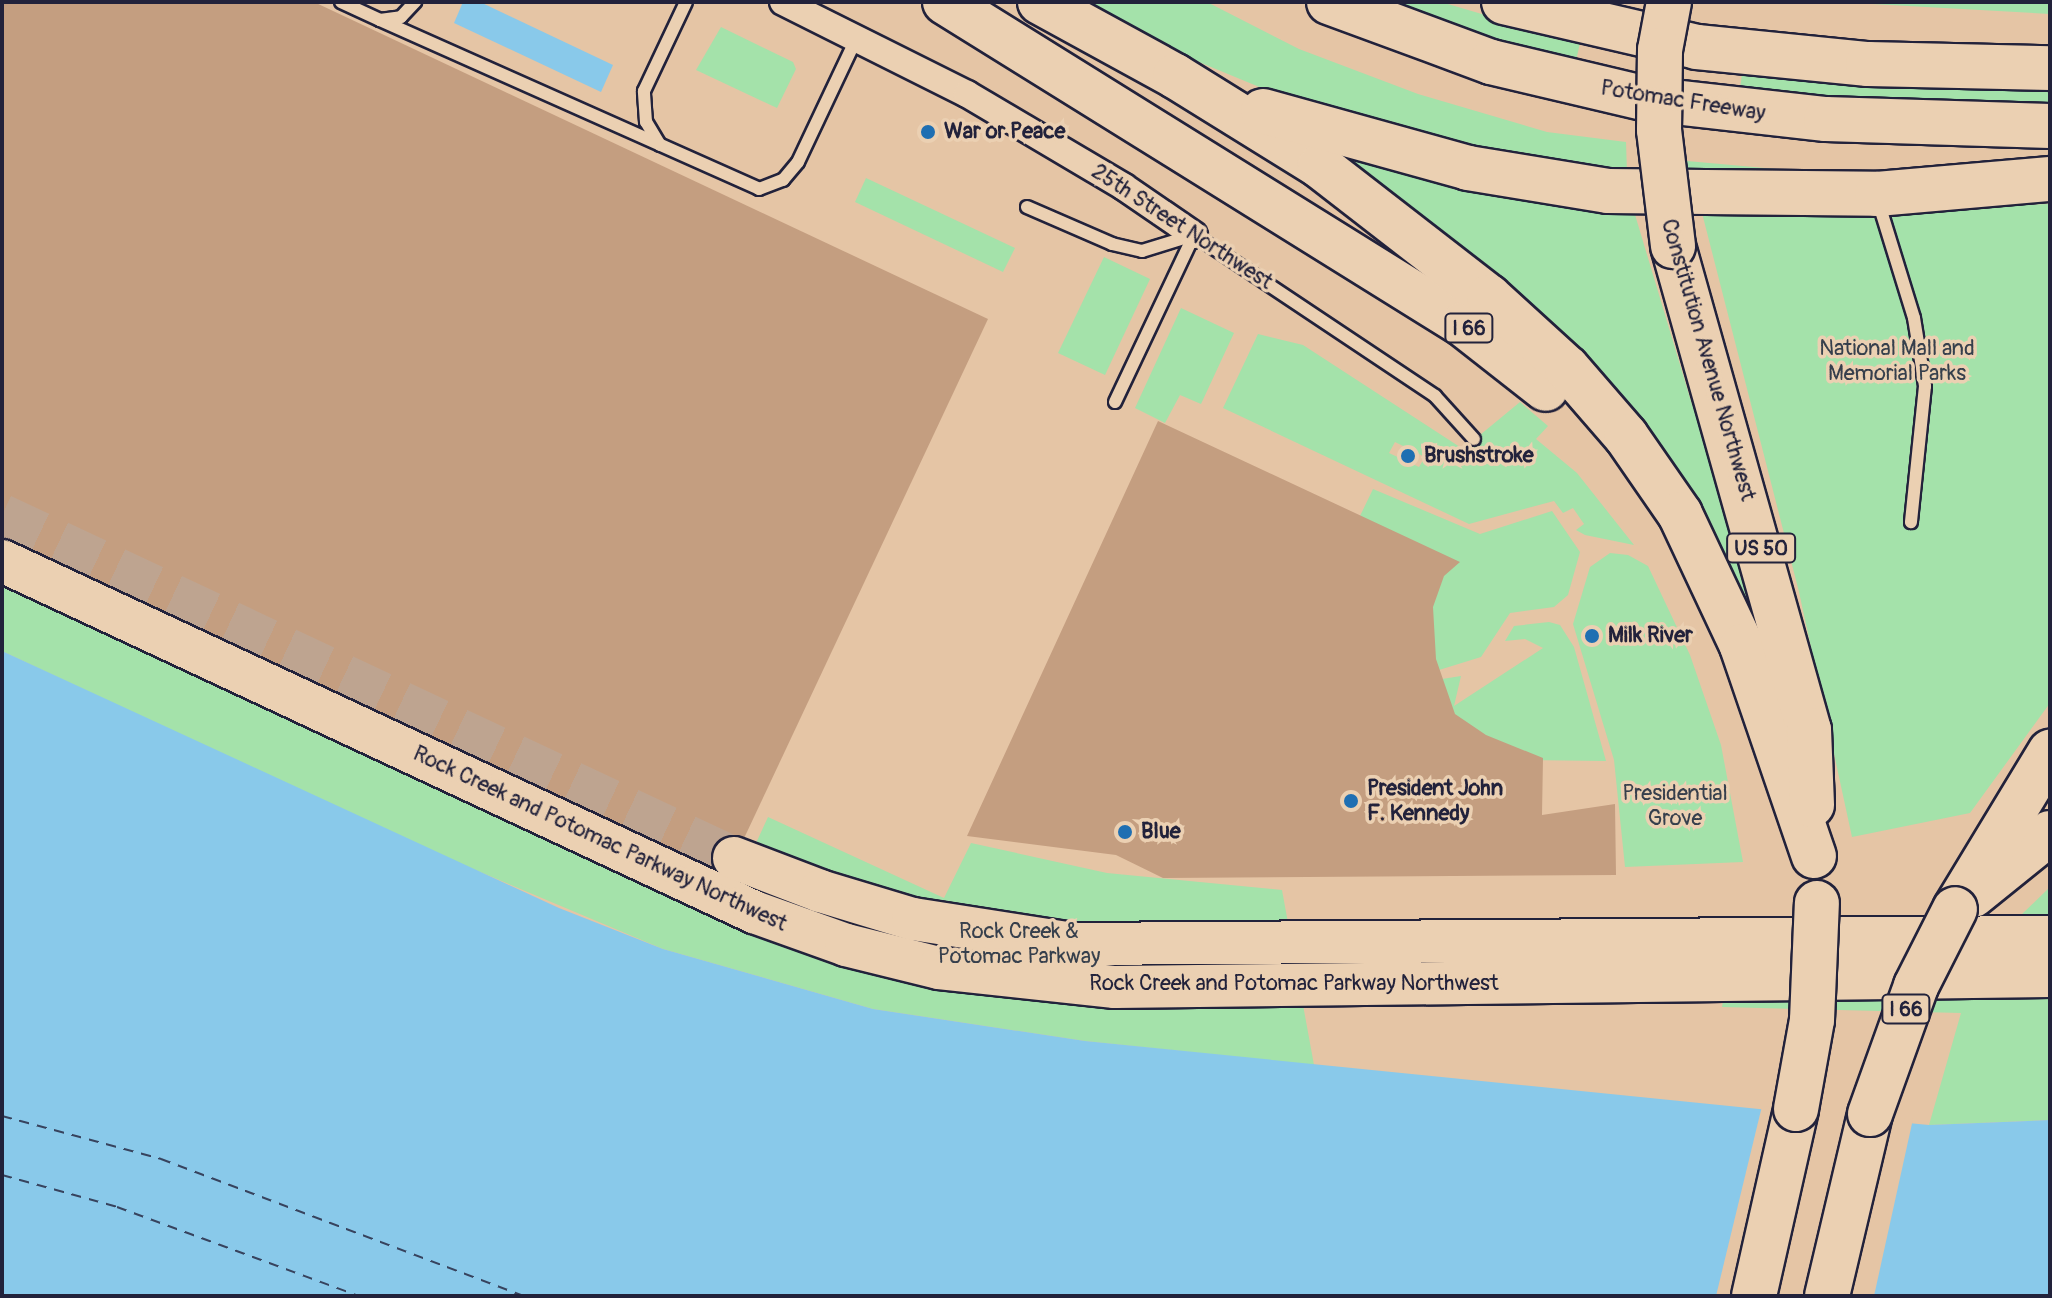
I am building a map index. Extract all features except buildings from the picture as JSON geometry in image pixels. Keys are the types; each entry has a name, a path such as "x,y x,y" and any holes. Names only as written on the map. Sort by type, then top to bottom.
{"highway":[{"name":"I 66","path":"945,2 1494,344 1606,449 1724,603 1760,692 1814,856 1817,903 1808,1047 1754,1296"},
{"path":"1040,2 1175,76 1320,166 1489,297 1567,368 1653,472 1724,603"},
{"name":"Potomac Freeway","path":"1329,2 1491,62 1647,99 1796,117 2050,126"},
{"path":"1504,2 1590,26 1724,51 1868,64 2050,68"},
{"name":"Constitution Avenue Northwest","path":"1669,2 1660,50 1659,130 1673,246 1809,730 1814,856"},
{"path":"1175,76 1323,131 1513,178 1653,194 1877,194 2050,179"},
{"name":"I 66","path":"1827,1296 1878,1083 1916,986 1955,909 2050,752"},
{"path":"1955,909 2050,833"}],"main road":[{"name":"Rock Creek and Potomac Parkway Northwest","path":"2,561 728,901 802,931 939,968 1115,987 2050,976"},
{"name":"Rock Creek and Potomac Parkway Northwest","path":"734,858 913,919 1073,944 2050,937"}],"street":[{"name":"25th Street Northwest","path":"783,2 857,37 1021,125 1194,235"}],"lane":[{"path":"341,2 759,189 783,180 798,162 857,37"},
{"path":"380,20 401,17 415,2"},
{"path":"660,145 646,122 644,91 686,2"},
{"path":"1877,194 1914,318 1923,374 1924,422 1911,522"},
{"path":"1027,207 1099,239 1142,251 1194,235"},
{"path":"1115,402 1194,235"},
{"name":"25th Street Northwest","path":"1194,235 1435,396 1474,439"}],"green space":[{"path":"1079,2 1207,2 1299,49 1418,94 1547,132 1626,142 1627,173 1535,165 1269,91 1165,48"},
{"path":"1383,2 1441,2 1580,43 1575,65"},
{"path":"1836,2 2050,2 2050,14"},
{"path":"721,27 793,62 796,69 777,108 696,70"},
{"path":"1742,74 2050,88 2050,109 1739,96"},
{"path":"1339,157 1633,208 1690,398 1802,732 1703,520"},
{"path":"1687,161 1776,169 1776,176 1689,181"},
{"path":"866,178 1015,248 1003,272 855,202"},
{"name":"National Mall and Memorial Parks","path":"2050,204 2050,703 1970,813 1852,837 1799,592 1702,213"},
{"path":"1104,257 1150,279 1105,375 1058,353"},
{"path":"1181,308 1234,333 1201,404 1180,395 1165,423 1135,408"},
{"path":"1258,334 1303,345 1463,449 1520,402 1548,426 1536,439 1577,473 1634,545 1585,535 1576,530 1584,524 1573,508 1563,513 1554,501 1469,524 1223,408","holes":["1395,442 1425,457 1419,467 1389,453"]},
{"name":"Rock Creek & Potomac Parkway","path":"2,480 756,843 768,817 944,898 971,843 1107,873 1282,890 1314,1065 1085,1041 873,1009 663,949 397,837 2,651"},
{"path":"1373,489 1480,534 1552,511 1580,552 1568,595 1554,607 1510,613 1481,657 1439,670 1360,516"},
{"name":"Presidential Grove","path":"1610,553 1628,555 1648,566 1690,655 1721,745 1743,862 1625,867 1614,760 1573,624 1590,567"},
{"path":"1549,622 1560,625 1574,647 1606,761 1380,758 1404,685 1461,676 1454,706 1543,648 1525,639 1505,641 1514,626"},
{"path":"2050,887 2050,1120 1929,1125 1961,1013 1722,1007 1737,924 2021,915"}],"water":[{"path":"463,2 480,2 613,65 601,92 454,23"},
{"path":"2,651 559,908 663,949 873,1009 1085,1041 1759,1109 1929,1125 2050,1120 2050,1296 2,1296"}],"pier":[{"path":"1762,1106 1913,1119 1874,1296 1716,1296"}],"ferry route":[{"path":"2,1116 161,1159 523,1296"},
{"path":"2,1175 117,1207 359,1296"}],"tunnel":[{"path":"2,515 734,858"}],"place":[{"name":"War or Peace","path":"928,132"},
{"name":"Brushstroke","path":"1408,456"},
{"name":"Milk River","path":"1592,636"},
{"name":"President John F. Kennedy","path":"1351,801"},
{"name":"Blue","path":"1125,832"}]}
